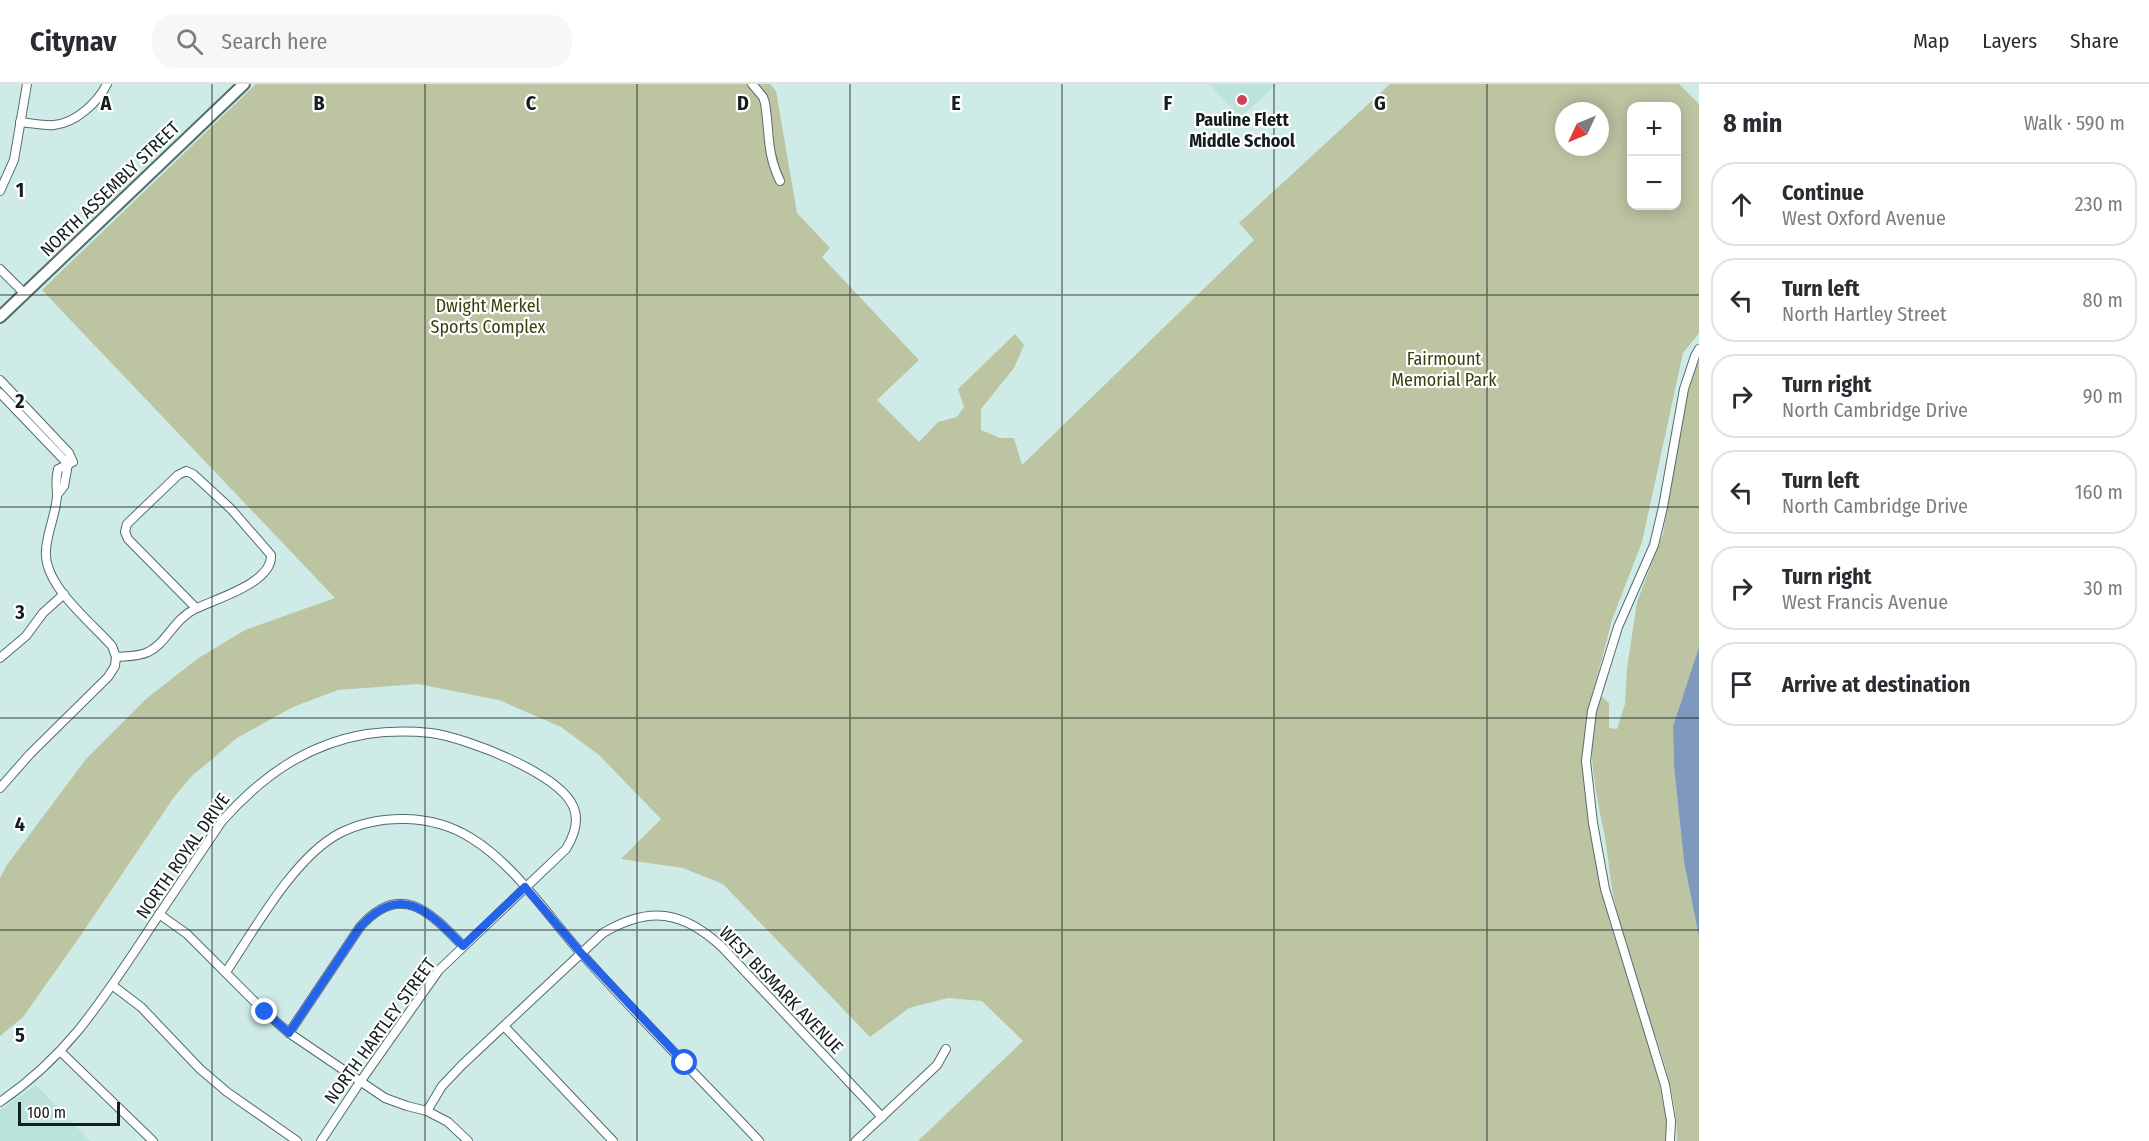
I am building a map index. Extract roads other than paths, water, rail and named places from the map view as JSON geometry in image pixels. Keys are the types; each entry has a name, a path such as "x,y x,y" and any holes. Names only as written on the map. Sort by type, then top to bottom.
{"main road":[{"name":"NORTH ASSEMBLY STREET","path":"0,317 244,84"}],"street":[{"path":"0,190 14,160 27,84"},
{"path":"20,122 55,125 75,118 92,104 107,84"},
{"path":"752,84 763,96 768,147 780,181"},
{"path":"0,269 25,294"},
{"path":"1670,1141 1671,1121 1665,1085 1605,889 1593,823 1586,761 1592,711 1618,627 1654,545 1684,389 1699,349"},
{"path":"0,788 30,754 108,677 115,666 116,657 112,646 64,594 51,578 46,566 45,551 57,495 55,484 58,469 70,463 44,432 1,388"},
{"path":"116,657 149,652 163,640 183,616 253,582 272,562 271,555 231,509 193,474 186,471 178,475 127,524 125,532 128,539 196,608"},
{"path":"2,653 26,636 43,613 64,594"},
{"name":"NORTH ROYAL DRIVE","path":"0,1102 33,1078 61,1052 89,1019 222,821 248,793 293,759 316,748 368,734 432,733 489,749 552,782 564,791 574,807"},
{"name":"NORTH HARTLEY STREET","path":"321,1141 439,970 566,849 577,825 574,807"},
{"path":"226,972 296,870 318,848 340,833 360,825 387,819 418,820 446,826 471,837 492,853 525,887 581,953 759,1141"},
{"path":"289,1033 360,927 370,916 385,906 402,904 423,909 439,921 463,946"},
{"path":"159,914 187,934 289,1033 385,1098 427,1111 447,1122 468,1141"},
{"name":"WEST BISMARK AVENUE","path":"427,1111 442,1086 603,933 622,922 646,916 667,916 687,922 706,933 722,947 882,1117"},
{"path":"112,985 141,1007 200,1069 227,1092 297,1141"},
{"path":"504,1026 613,1141"},
{"path":"856,1141 937,1065 946,1049"},
{"path":"61,1052 153,1141"}],"water":[{"path":"1699,647 1699,937 1684,862 1674,766 1673,726"}],"place":[{"name":"Pauline Flett Middle School","path":"1242,100"}],"park label":[{"name":"Dwight Merkel Sports Complex","path":"488,316"},
{"name":"Fairmount Memorial Park","path":"1444,369"}]}
